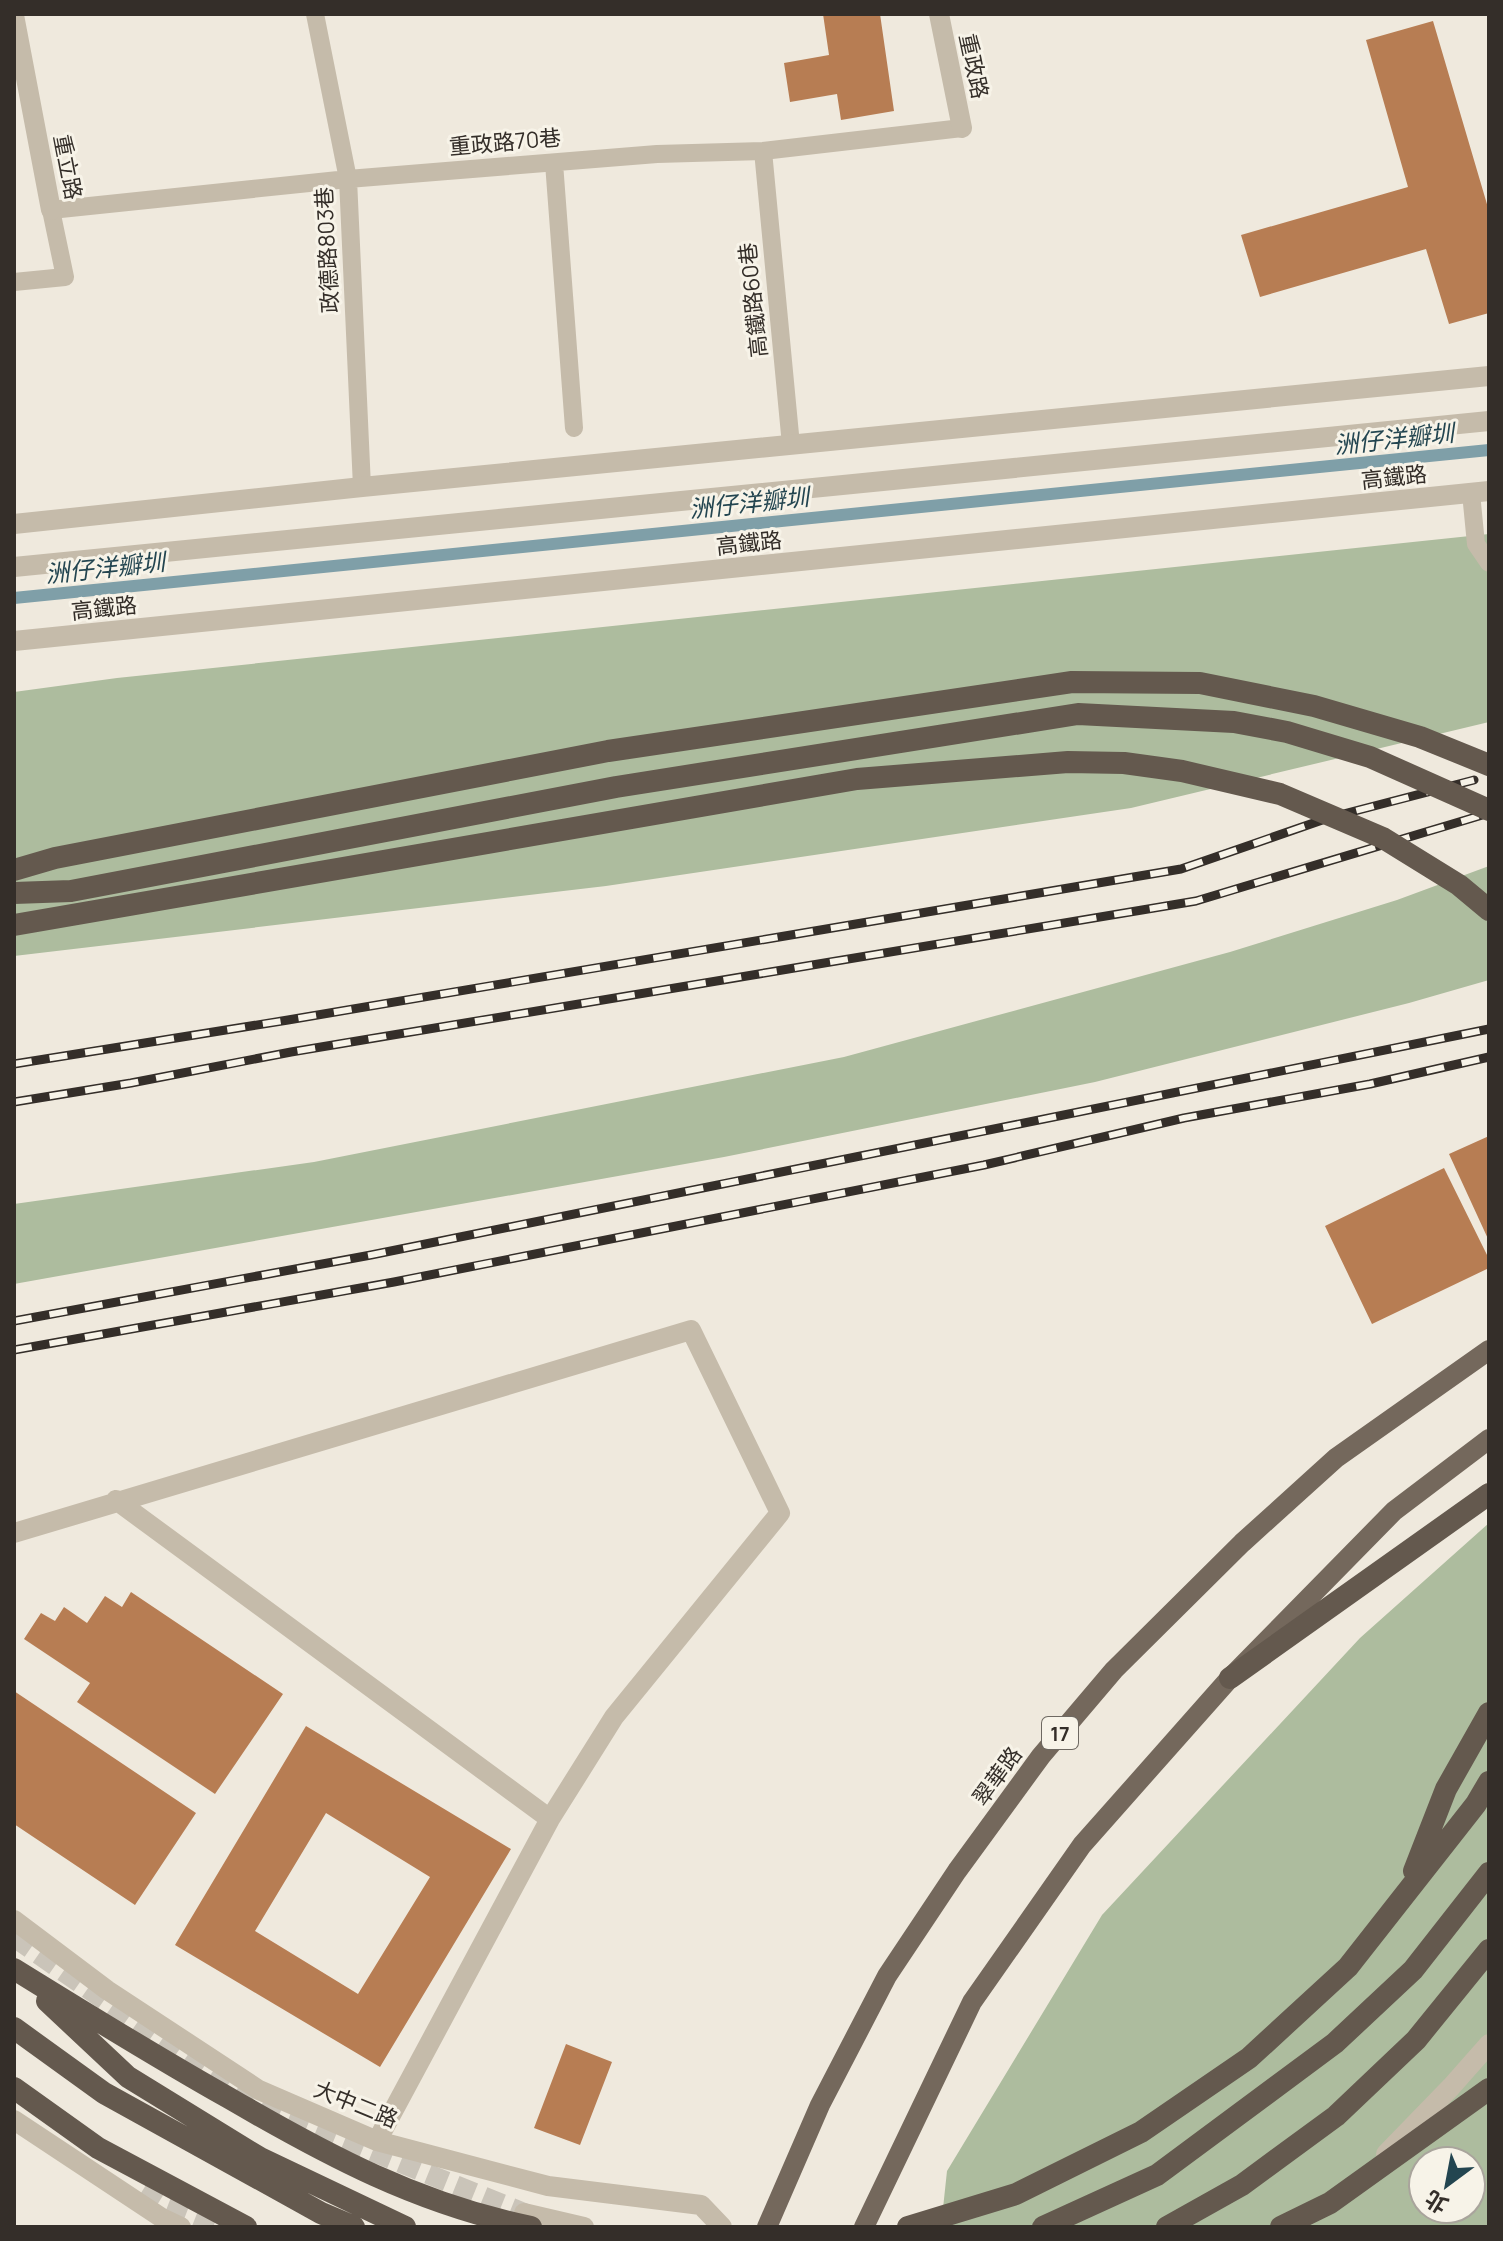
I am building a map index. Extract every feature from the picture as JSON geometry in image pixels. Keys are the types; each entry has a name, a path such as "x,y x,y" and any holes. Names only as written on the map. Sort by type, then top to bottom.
{"highway":[{"path":"14,870 55,858 608,751 1072,682 1200,683 1314,706 1420,737 1489,765"},
{"path":"14,893 71,891 616,787 1078,714 1234,722 1287,732 1370,757 1489,810"},
{"path":"14,925 857,779 1068,762 1124,763 1182,771 1280,794 1383,838 1459,885 1489,910"},
{"path":"1230,1678 1489,1494"},
{"path":"1407,1889 1446,1789 1489,1713"},
{"path":"908,2227 1016,2194 1141,2132 1249,2058 1348,1967 1476,1804 1489,1782"},
{"path":"1043,2227 1157,2175 1335,2043 1413,1970 1489,1873"},
{"path":"1167,2227 1242,2185 1336,2116 1416,2040 1489,1950"},
{"path":"14,1969 149,2052 339,2161 415,2194 527,2220"},
{"path":"14,1969 128,2077 260,2158 405,2227"},
{"path":"14,2028 104,2093 321,2213 354,2227"},
{"path":"14,2088 98,2148 246,2227"},
{"path":"1281,2227 1330,2203 1489,2089"}],"main road":[{"name":"翠華路","path":"767,2227 820,2105 887,1976 957,1871 1041,1756 1114,1670 1242,1543 1336,1458 1489,1350"},
{"path":"864,2227 972,2002 1082,1845 1230,1678 1394,1511 1489,1439"}],"street":[{"name":"重政路","path":"939,14 962,128"},
{"name":"重立路","path":"14,15 51,210"},
{"path":"14,524 1489,376"},
{"path":"14,567 1489,421"},
{"name":"高鐵路","path":"14,641 1480,492"},
{"path":"14,1533 691,1330 780,1513 614,1717 550,1819 377,2141"},
{"path":"116,1500 550,1819"},
{"name":"大中二路","path":"14,1920 107,1990 259,2090 377,2141 548,2186 701,2205 722,2227"},
{"path":"1267,2227 1349,2183 1389,2152 1489,2044"},
{"path":"14,2120 162,2218 181,2227"},
{"path":"527,2220 584,2227"}],"lane":[{"name":"政德路803巷","path":"315,14 348,179 362,487"},
{"name":"重政路70巷","path":"51,210 348,179 657,154 763,151 962,128"},
{"name":"高鐵路60巷","path":"763,151 791,445"},
{"path":"554,163 574,428"},
{"name":"重立路","path":"14,282 65,277 51,210"},
{"path":"1480,492 1476,544 1489,563"}],"green space":[{"path":"1489,534 1489,722 1131,808 606,886 14,956 14,692 117,678"},
{"path":"1489,866 1489,980 1409,1003 1095,1082 724,1157 14,1284 14,1204 314,1162 844,1057 1230,952 1397,900"},
{"path":"1489,1523 1489,2227 941,2227 947,2171 1102,1915 1360,1638"}],"building":[{"path":"823,14 880,14 894,111 841,120 837,94 790,102 784,63 829,55"},
{"path":"1433,21 1489,211 1489,313 1449,324 1426,249 1260,297 1241,235 1408,187 1366,40"},
{"path":"1489,1136 1489,1241 1449,1154"},
{"path":"1444,1168 1489,1259 1489,1268 1372,1324 1325,1226"},
{"path":"131,1592 283,1694 215,1794 77,1702 90,1683 24,1639 41,1613 55,1621 64,1607 87,1623 105,1596 122,1607"},
{"path":"14,1691 196,1813 135,1905 14,1824"},
{"path":"306,1726 511,1849 380,2067 175,1945","holes":["326,1813 430,1877 358,1994 255,1931"]},
{"path":"566,2044 612,2062 580,2145 534,2128"}],"waterway":[{"name":"洲仔洋瓣圳","path":"14,598 1489,450"}],"tunnel":[{"path":"14,1937 248,2101 524,2213"},
{"path":"141,2193 162,2206 216,2227"}],"railway":[{"path":"14,1064 1181,869 1328,818 1474,780"},
{"path":"14,1102 291,1052 1196,901 1489,813"},
{"path":"14,1321 371,1255 1489,1029"},
{"path":"14,1350 394,1282 984,1165 1184,1118 1370,1084 1489,1057"}]}
